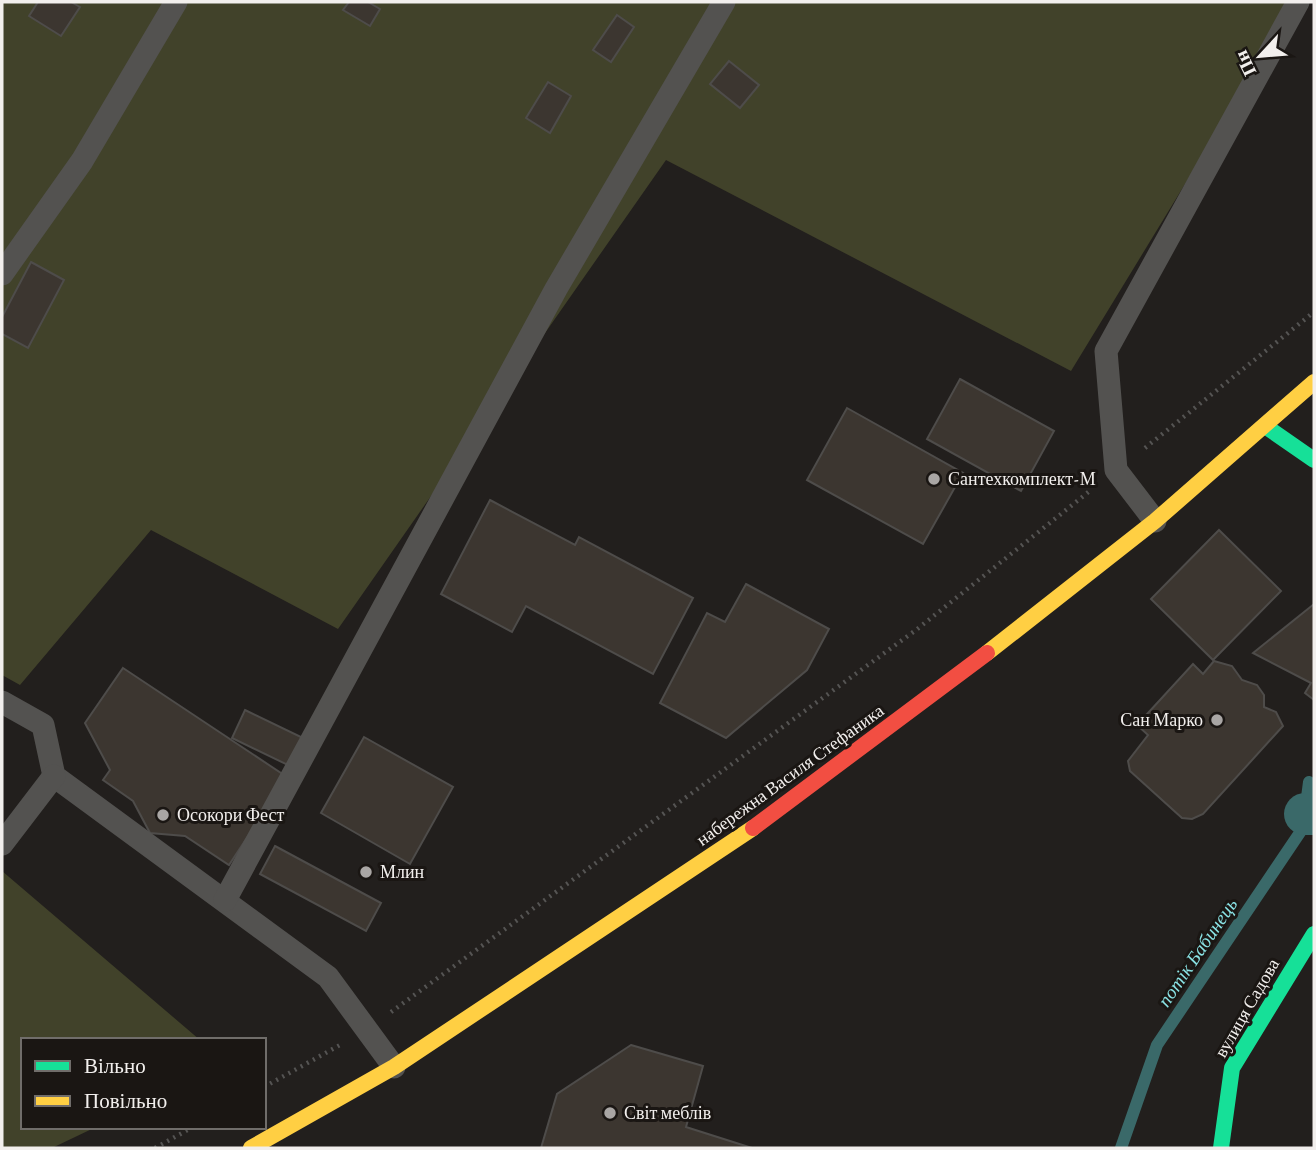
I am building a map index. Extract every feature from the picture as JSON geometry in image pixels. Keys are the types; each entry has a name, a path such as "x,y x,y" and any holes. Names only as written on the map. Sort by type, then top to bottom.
{"main road":[{"name":"набережна Василя Стефаника","path":"251,1148 394,1068 725,849 975,662 1155,521 1314,382"},
{"path":"1265,426 1314,460"},
{"name":"вулиця Садова","path":"1221,1148 1231,1068 1314,934"}],"lane":[{"path":"2,274 82,161 176,2"},
{"path":"225,900 556,289 724,2"},
{"path":"1155,521 1116,470 1106,351 1298,2"},
{"path":"2,702 43,725 54,776 328,977 394,1068"},
{"path":"2,844 54,776"}],"path":[{"path":"266,1086 367,1030 916,631 1314,312"},
{"path":"155,1148 189,1129"}],"green space":[{"path":"2,2 1296,2 1071,371 666,160 338,629 151,530 20,685 2,675"},
{"path":"2,871 198,1038 21,1038 21,1129 92,1129 52,1148 2,1148"}],"building":[{"path":"38,2 71,2 80,7 61,36 29,16"},
{"path":"349,2 368,2 380,9 370,26 343,10"},
{"path":"617,15 634,27 611,62 593,50"},
{"path":"729,61 759,85 740,108 710,84"},
{"path":"548,82 571,96 550,133 526,118"},
{"path":"31,262 64,280 28,348 2,334 2,317"},
{"path":"960,379 1054,431 1021,491 927,439"},
{"path":"847,408 963,473 923,544 807,480"},
{"path":"490,500 575,545 579,537 693,598 653,674 526,606 512,632 441,594"},
{"path":"1219,530 1281,591 1213,660 1151,599"},
{"path":"746,584 829,629 807,670 726,738 660,703 707,613 725,622"},
{"path":"1314,604 1314,700 1305,693 1311,683 1253,653"},
{"path":"1214,661 1232,666 1242,680 1257,685 1264,695 1264,707 1276,712 1283,726 1203,814 1192,819 1182,818 1130,771 1128,761 1148,735 1137,725 1193,664 1203,674"},
{"path":"123,668 287,777 229,865 185,836 150,833 133,801 103,780 110,770 85,723"},
{"path":"245,710 303,738 290,766 232,738"},
{"path":"364,737 453,787 410,864 321,813"},
{"path":"275,846 381,903 366,931 260,874"},
{"path":"631,1045 703,1066 686,1127 752,1148 541,1148 557,1094"}],"waterway":[{"name":"потік Бабинець","path":"1121,1148 1157,1045 1303,828 1309,782"},
{"path":"1305,814 1314,814"}],"traffic: fast":[{"path":"1265,426 1314,460"},
{"path":"1221,1148 1232,1068 1314,934"}],"traffic: slow":[{"path":"987,653 1155,521 1314,382"},
{"path":"251,1148 394,1067 753,828"}],"traffic: jam":[{"path":"753,828 987,653"}],"place":[{"name":"Сантехкомплект-М","path":"934,479"},
{"name":"Сан Марко","path":"1217,720"},
{"name":"Осокори Фест","path":"163,815"},
{"name":"Млин","path":"366,872"},
{"name":"Світ меблів","path":"610,1113"}]}
